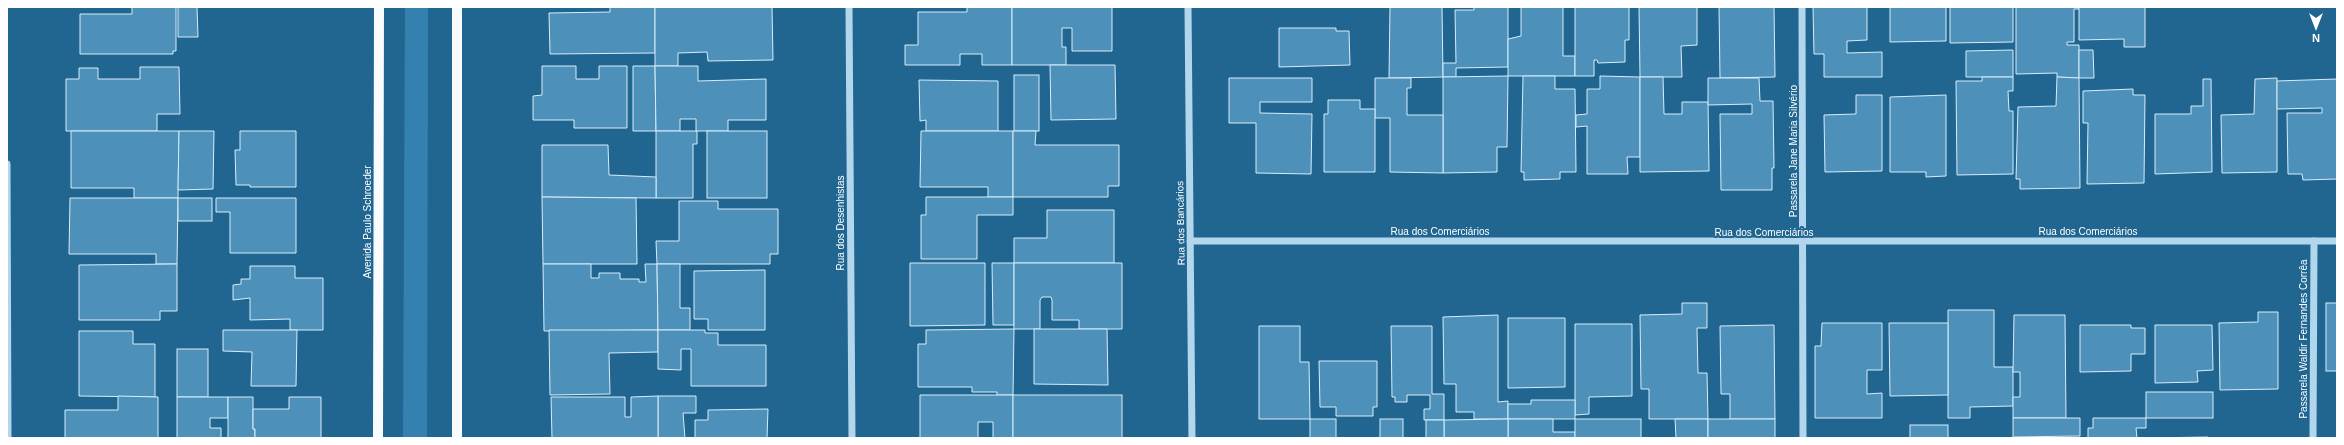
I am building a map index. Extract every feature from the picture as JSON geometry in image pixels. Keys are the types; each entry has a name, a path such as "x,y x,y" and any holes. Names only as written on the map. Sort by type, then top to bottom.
{"main road":[{"name":"Avenida Paulo Schroeder","path":"378,438 379,7"},
{"path":"457,7 457,438"}],"street":[{"name":"Rua dos Desenhistas","path":"849,7 852,438"},
{"name":"Rua dos Bancários","path":"1188,7 1192,438"},
{"name":"Passarela Jane Maria Silvério","path":"1802,7 1803,438"},
{"path":"7,164 8,438"},
{"name":"Rua dos Comerciários","path":"1190,241 2337,241"},
{"name":"Passarela Waldir Fernandes Corrêa","path":"2313,438 2314,241"}],"shaded area":[{"path":"405,7 428,7 427,438 403,438"}],"building":[{"path":"132,7 176,7 176,51 173,51 173,54 80,54 80,14 132,14"},
{"path":"178,7 197,7 198,37 178,37"},
{"path":"610,7 655,7 655,53 550,54 549,13 610,12"},
{"path":"655,7 772,7 773,60 708,61 707,52 678,53 678,66 655,66"},
{"path":"967,7 1012,7 1012,65 982,65 982,54 960,54 960,65 905,65 905,45 918,45 918,12 967,12"},
{"path":"1012,7 1112,7 1112,51 1072,51 1072,28 1062,28 1062,47 1066,47 1066,65 1012,65"},
{"path":"1390,7 1442,7 1443,77 1389,78"},
{"path":"1474,7 1508,7 1508,67 1456,68 1456,77 1443,77 1443,63 1456,63 1455,10 1474,10"},
{"path":"1521,7 1563,7 1563,56 1575,56 1575,76 1508,76 1508,39 1521,36"},
{"path":"1575,7 1629,7 1629,40 1625,40 1625,62 1598,63 1597,60 1594,60 1594,76 1575,76"},
{"path":"1639,7 1697,7 1697,45 1681,46 1682,77 1640,77"},
{"path":"1719,7 1774,7 1775,77 1720,78"},
{"path":"1813,7 1867,7 1867,40 1847,41 1847,53 1882,52 1882,77 1824,77 1824,54 1814,54"},
{"path":"1890,7 1946,7 1946,41 1890,42"},
{"path":"1950,7 2013,7 2013,42 1950,43"},
{"path":"2016,7 2079,7 2079,9 2074,9 2074,42 2067,42 2067,45 2079,45 2079,78 2057,77 2057,73 2016,74"},
{"path":"2079,7 2145,7 2145,47 2124,47 2124,39 2079,40"},
{"path":"1279,28 1336,28 1336,31 1349,31 1350,65 1279,67"},
{"path":"2013,50 2013,77 1966,77 1966,51"},
{"path":"2079,50 2093,50 2094,78 2079,78"},
{"path":"1050,65 1115,65 1116,119 1051,120"},
{"path":"542,66 576,66 576,79 599,79 599,66 627,66 627,128 574,128 574,120 533,120 533,96 542,95"},
{"path":"633,66 655,66 656,131 633,131"},
{"path":"655,66 698,66 698,81 766,79 766,120 728,120 728,131 696,131 696,119 680,119 680,131 656,131"},
{"path":"140,67 179,67 180,114 157,114 157,131 66,131 66,79 79,79 79,68 98,68 98,79 140,79"},
{"path":"1014,75 1039,75 1039,131 1014,131"},
{"path":"1508,76 1507,147 1497,147 1497,172 1443,173 1443,77"},
{"path":"1523,76 1555,76 1555,89 1575,89 1576,172 1560,172 1560,179 1524,180 1524,172 1521,172"},
{"path":"1600,76 1640,77 1640,157 1627,157 1628,174 1587,174 1587,126 1576,127 1576,115 1587,114 1587,89 1600,89"},
{"path":"1640,77 1663,77 1664,114 1682,114 1682,102 1708,102 1709,171 1640,172"},
{"path":"1982,77 2013,77 2013,91 2008,91 2009,111 2013,111 2013,174 1957,175 1956,81 1982,81"},
{"path":"2057,77 2079,78 2080,188 2020,189 2020,179 2016,179 2018,107 2056,106"},
{"path":"1229,78 1312,78 1312,102 1260,102 1260,113 1312,114 1311,174 1256,173 1256,123 1229,123"},
{"path":"1375,78 1411,78 1411,88 1407,88 1407,115 1443,115 1443,173 1390,172 1390,118 1375,118"},
{"path":"1708,78 1759,78 1760,101 1773,101 1774,168 1772,168 1772,190 1721,190 1720,114 1752,114 1752,104 1708,105"},
{"path":"2277,78 2277,172 2222,173 2221,115 2254,114 2255,79"},
{"path":"2203,79 2211,79 2212,172 2155,174 2155,114 2191,114 2191,106 2203,106"},
{"path":"2337,79 2337,179 2303,180 2302,174 2288,174 2287,113 2322,113 2322,108 2277,109 2277,81"},
{"path":"919,80 998,81 998,131 926,131 926,120 920,121"},
{"path":"2133,89 2133,95 2145,95 2144,183 2087,184 2088,123 2083,123 2083,91"},
{"path":"1856,95 1882,95 1882,171 1825,172 1824,115 1856,114"},
{"path":"1946,95 1946,176 1926,177 1926,172 1890,172 1890,97"},
{"path":"1328,100 1360,100 1360,109 1375,109 1375,172 1324,172 1324,114 1328,114"},
{"path":"71,131 179,131 178,198 134,198 134,188 71,188"},
{"path":"179,131 214,131 213,189 178,190"},
{"path":"240,131 296,131 296,187 250,187 250,185 236,185 235,150 240,150"},
{"path":"656,131 697,131 697,144 693,144 693,198 656,198"},
{"path":"707,131 767,131 767,198 707,198"},
{"path":"921,131 1013,131 1013,197 988,197 988,187 920,187"},
{"path":"1013,131 1036,131 1035,145 1119,145 1119,186 1108,186 1108,197 1013,197"},
{"path":"542,145 608,145 609,175 656,177 656,198 542,197"},
{"path":"542,197 636,198 637,264 543,264"},
{"path":"926,197 1013,197 1013,215 977,215 977,259 921,259 921,215 926,215"},
{"path":"70,198 178,198 177,264 156,264 156,254 69,254"},
{"path":"178,198 212,198 212,221 178,221"},
{"path":"216,198 296,198 296,253 230,253 230,212 216,212"},
{"path":"679,201 718,201 718,209 778,209 778,254 770,254 770,264 657,264 656,241 679,241"},
{"path":"1047,210 1114,210 1114,263 1014,263 1014,238 1047,238"},
{"path":"910,263 985,263 985,325 910,326"},
{"path":"992,263 1014,263 1014,325 993,325"},
{"path":"1014,263 1122,263 1122,329 1079,329 1079,320 1052,320 1051,297 1042,297 1040,300 1040,329 1014,329"},
{"path":"177,264 177,311 160,311 160,320 79,320 79,265"},
{"path":"543,264 591,264 591,278 599,278 599,273 620,273 620,279 639,279 639,282 646,282 645,264 657,264 658,330 544,331"},
{"path":"657,264 680,264 680,308 690,308 690,330 658,330"},
{"path":"250,266 295,266 295,278 323,278 323,330 290,330 290,319 250,320 250,298 233,300 233,285 241,284 241,279 250,279"},
{"path":"765,270 765,330 708,330 708,319 694,319 694,271"},
{"path":"1682,303 1707,303 1707,328 1697,328 1698,373 1707,373 1708,419 1649,419 1649,389 1641,389 1640,315 1682,314"},
{"path":"2326,303 2337,303 2337,371 2326,371"},
{"path":"1948,310 1994,310 1994,367 2013,367 2013,406 1970,407 1970,418 1948,418"},
{"path":"2258,312 2278,312 2278,389 2220,390 2219,323 2258,322"},
{"path":"1498,315 1498,402 1508,401 1508,419 1474,419 1474,412 1456,412 1456,384 1444,384 1443,317"},
{"path":"2014,315 2065,315 2066,418 2013,418 2013,397 2020,397 2020,372 2013,372"},
{"path":"1508,318 1565,318 1565,387 1508,388"},
{"path":"1822,323 1882,323 1882,370 1867,370 1867,394 1882,393 1882,418 1815,418 1815,346 1821,346"},
{"path":"1889,323 1948,323 1948,395 1890,396"},
{"path":"1575,324 1632,324 1632,396 1589,397 1589,414 1575,415"},
{"path":"1774,325 1775,419 1730,419 1730,394 1721,394 1720,326"},
{"path":"2080,325 2131,325 2131,328 2145,328 2145,354 2131,354 2131,371 2080,372"},
{"path":"2155,325 2212,325 2213,370 2197,371 2198,382 2155,383"},
{"path":"1259,326 1300,326 1300,362 1309,362 1310,419 1259,419"},
{"path":"1391,326 1432,326 1432,394 1444,394 1444,420 1424,420 1424,409 1430,409 1430,395 1407,395 1407,402 1395,402 1395,397 1392,397"},
{"path":"1014,329 1013,395 997,395 997,392 972,392 972,387 918,387 918,344 926,344 926,330"},
{"path":"1034,329 1107,329 1108,385 1034,384"},
{"path":"223,330 297,330 296,386 251,386 252,352 223,351"},
{"path":"549,330 658,330 658,352 609,353 610,394 550,395"},
{"path":"658,330 705,330 705,333 718,333 718,345 766,345 766,386 691,386 691,349 681,349 681,370 658,369"},
{"path":"79,331 133,331 133,344 155,344 155,397 79,396"},
{"path":"177,349 208,349 208,397 177,397"},
{"path":"1319,361 1377,361 1377,407 1373,407 1373,416 1336,416 1336,407 1320,407"},
{"path":"2146,392 2213,392 2213,418 2146,418"},
{"path":"920,395 1013,395 1013,438 993,438 993,422 978,422 978,438 920,438"},
{"path":"1013,395 1122,395 1122,438 1013,438"},
{"path":"118,396 158,397 158,438 65,438 65,410 118,410"},
{"path":"658,396 696,396 696,413 683,413 685,438 658,438"},
{"path":"658,396 658,438 552,438 551,397 625,397 625,417 631,417 631,397"},
{"path":"177,397 228,397 228,418 210,418 210,428 221,428 221,438 177,438"},
{"path":"228,397 253,397 253,429 255,429 255,438 228,438"},
{"path":"289,397 321,397 321,438 255,438 255,429 253,429 253,409 289,409"},
{"path":"1531,400 1575,400 1575,419 1508,419 1508,404 1531,404"},
{"path":"768,409 767,438 695,438 695,420 708,420 708,410"},
{"path":"2013,418 2080,418 2080,436 2013,437"},
{"path":"2093,418 2146,418 2146,428 2136,428 2137,438 2088,438 2088,428 2093,428"},
{"path":"1310,419 1336,419 1336,438 1310,438"},
{"path":"1380,419 1403,419 1403,438 1380,438"},
{"path":"1508,419 1553,419 1553,432 1575,432 1575,438 1508,438"},
{"path":"1508,419 1508,438 1444,438 1444,420"},
{"path":"1575,419 1641,419 1641,438 1575,438"},
{"path":"1675,419 1708,419 1708,438 1676,438"},
{"path":"1708,419 1775,419 1775,438 1708,438"},
{"path":"1426,420 1444,420 1444,438 1426,438"},
{"path":"1910,425 1948,425 1948,438 1910,438"},
{"path":"2208,437 2208,438 2150,438"}]}
